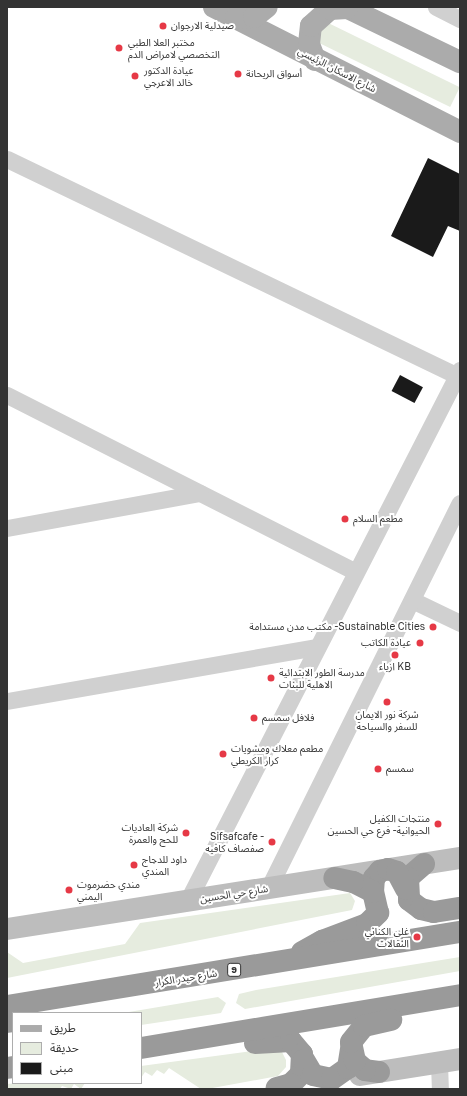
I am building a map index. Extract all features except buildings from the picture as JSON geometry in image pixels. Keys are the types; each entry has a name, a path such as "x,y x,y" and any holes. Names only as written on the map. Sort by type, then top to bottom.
{"highway":[{"path":"406,889 411,872 424,864"},
{"path":"285,962 322,941 367,924 375,918 378,908 373,892 374,878 388,869 397,872 406,889 409,900 420,909 434,912 460,908"},
{"path":"334,878 353,882 373,892"},
{"name":"شارع حيدر الكرار","path":"7,1006 171,981 460,932"},
{"path":"68,1012 120,1000 171,981"},
{"path":"142,1048 459,995"},
{"path":"142,1056 284,1040 296,1044 313,1075 332,1079 348,1068 354,1035 364,1026 420,1012 459,995"},
{"path":"351,1048 359,1067 378,1072"},
{"path":"275,1089 296,1080 301,1074 304,1060"}],"main road":[{"name":"شارع الاسكان الرئيسي","path":"214,7 315,60 460,132"},
{"path":"236,18 254,17 267,7"},
{"path":"315,60 309,44 311,26 330,9 347,7 460,62"},
{"name":"شارع حي الحسين","path":"7,929 460,858"},
{"path":"275,1089 460,1059"}],"street":[{"path":"436,7 460,19"},
{"path":"7,159 458,373 187,902"},
{"path":"7,395 356,572"},
{"path":"7,528 200,493"},
{"path":"268,889 460,503"},
{"path":"412,600 460,623"},
{"path":"7,701 318,647"},
{"path":"439,1063 440,1089"}],"green space":[{"path":"316,17 460,87 450,107 306,37"},
{"path":"350,893 355,901 352,910 7,978 7,952 23,963 125,944 140,923"},
{"path":"460,957 460,971 245,1009 236,1003 239,994 256,990"},
{"path":"218,997 226,1003 221,1013 142,1025 142,1012 129,1012"},
{"path":"268,1049 282,1052 286,1060 286,1067 278,1076 207,1089 201,1089 169,1068 164,1074 157,1070 152,1076 145,1072 142,1076 142,1066"},
{"path":"7,1084 74,1084 71,1089 62,1086 60,1089 7,1089"},
{"path":"74,1084 84,1084 81,1089"}],"place":[{"name":"صيدلية الارجوان","path":"163,26"},
{"name":"مختبر العلا الطبي التخصصي لامراض الدم","path":"119,48"},
{"name":"أسواق الريحانة","path":"238,74"},
{"name":"عيادة الدكتور خالد الاعرجي","path":"135,76"},
{"name":"مطعم السلام","path":"345,519"},
{"name":"مكتب مدن مستدامة -Sustainable Cities","path":"433,627"},
{"name":"عيادة الكاتب","path":"420,643"},
{"name":"ازياء KB","path":"395,655"},
{"name":"مدرسة الطور الابتدائية الاهلية للبنات","path":"271,678"},
{"name":"شركة نور الايمان للسفر والسياحة","path":"387,702"},
{"name":"فلافل سمسم","path":"254,718"},
{"name":"مطعم معلاك ومشويات كرار الكريطي","path":"223,754"},
{"name":"سمسم","path":"378,769"},
{"name":"منتجات الكفيل الحيوانية- فرع حي الحسين","path":"438,824"},
{"name":"شركة العاديات للحج والعمرة","path":"186,833"},
{"name":"Sifsafcafe - صفصاف كافيه","path":"272,842"},
{"name":"داود للدجاج المندي","path":"134,865"},
{"name":"مندي حضرموت اليمني","path":"69,890"},
{"name":"غلي الكناني النقالات","path":"417,937"}]}
